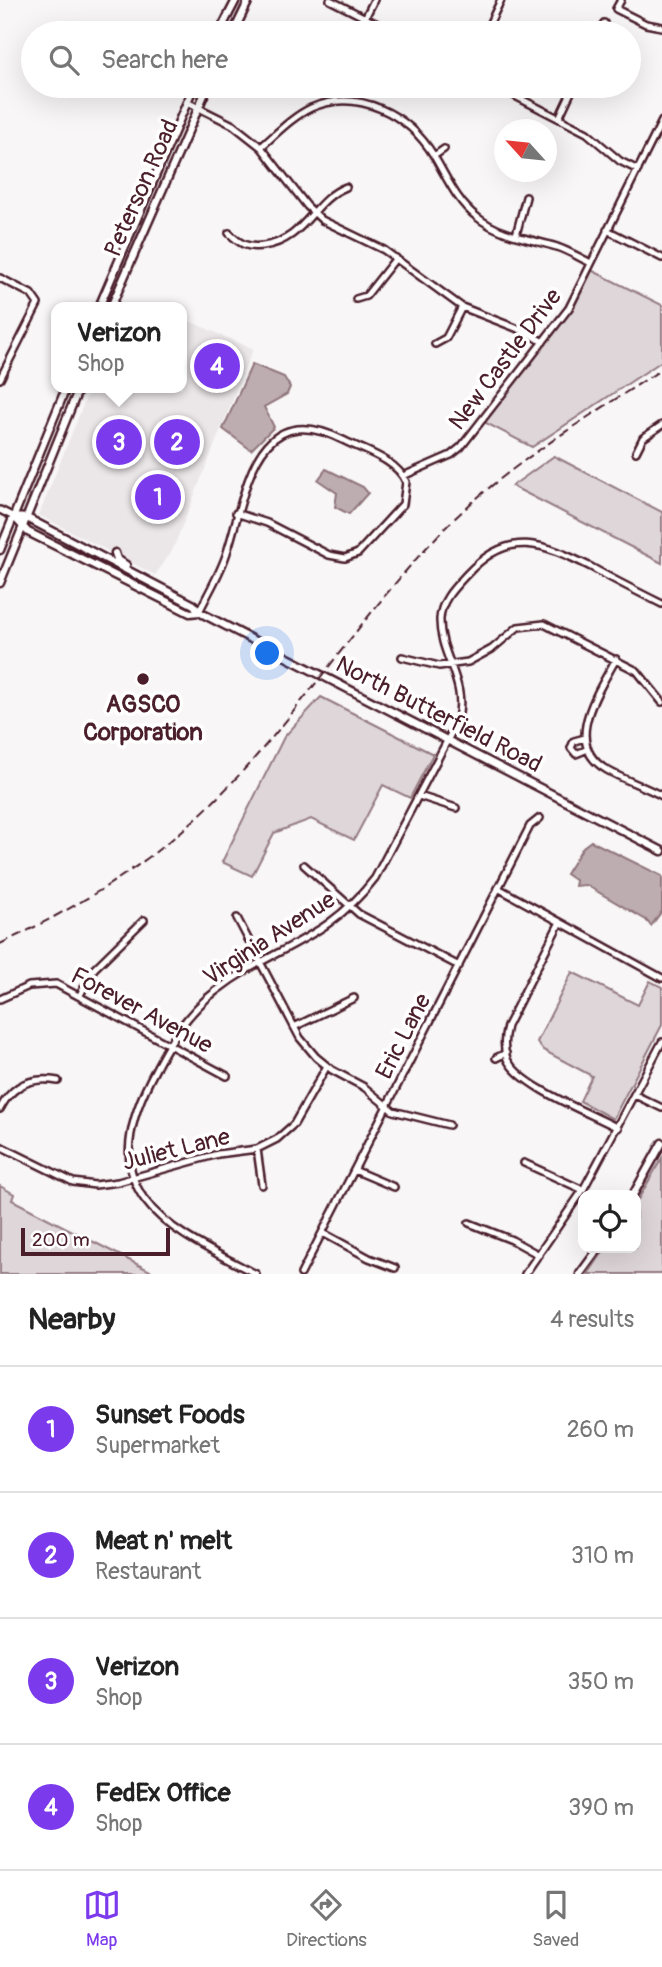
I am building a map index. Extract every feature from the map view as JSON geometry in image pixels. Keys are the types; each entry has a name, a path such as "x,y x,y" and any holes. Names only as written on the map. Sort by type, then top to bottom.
{"main road":[{"path":"225,21 236,0"},
{"path":"239,21 249,0"},
{"name":"Peterson Road","path":"101,302 189,98"},
{"name":"Peterson Road","path":"113,302 202,98"},
{"path":"0,550 64,393"},
{"path":"0,583 77,393"},
{"name":"North Butterfield Road","path":"14,517 27,518 163,588 194,605 199,612 662,851"},
{"name":"North Butterfield Road","path":"14,517 23,527 116,576 190,613 199,612"},
{"path":"115,553 117,559 163,588"},
{"path":"106,559 116,576"},
{"path":"636,1190 662,1143"},
{"path":"580,1274 595,1253"}],"street":[{"path":"330,0 371,21"},
{"path":"365,18 374,0"},
{"path":"491,21 502,0"},
{"path":"621,0 616,9 640,21"},
{"path":"641,22 662,27"},
{"path":"520,98 592,136 620,161 638,170"},
{"path":"559,118 568,98"},
{"path":"261,148 310,109 349,101 378,108 406,123 434,156 468,209 489,225 564,250 591,264"},
{"path":"187,102 233,125 261,148 315,213 332,226 396,258 463,307 526,332 543,342"},
{"name":"New Castle Drive","path":"403,476 451,455 461,447 569,308 662,121"},
{"path":"434,156 444,149"},
{"path":"229,233 243,245 267,245 292,236 334,192 346,187"},
{"path":"516,235 526,197"},
{"path":"607,230 662,258"},
{"path":"356,299 366,296 396,258"},
{"path":"0,278 31,293 38,304 0,379"},
{"path":"435,344 446,338 463,307"},
{"path":"636,452 643,438 662,425"},
{"path":"199,612 223,564 236,513 246,482 260,456 275,439 300,428 324,431 394,466 403,476 407,490 403,504 358,553 345,558 329,555 267,523 236,513"},
{"name":"North Butterfield Road","path":"0,510 14,517"},
{"name":"Virginia Avenue","path":"256,1274 166,1225 148,1205 134,1177 129,1144 132,1119 169,1044 187,1018 214,992 327,927 349,908 384,864 461,711 459,682 440,630 441,610 446,598 483,558 503,547 534,544 553,548 662,604"},
{"path":"402,657 430,666 453,665 483,655 518,627 537,624 553,627 642,674 662,702"},
{"path":"616,659 590,709 585,738 588,749 603,768 662,796"},
{"path":"585,738 574,741 570,748 576,754 588,749"},
{"path":"419,796 456,808"},
{"name":"Eric Lane","path":"301,1274 530,826 540,818"},
{"path":"304,865 349,908 459,966"},
{"path":"498,888 662,978"},
{"path":"237,918 308,1049 327,1066 364,1087 397,1113 449,1125"},
{"path":"80,995 94,969 144,920"},
{"path":"560,922 507,1026 506,1053 515,1071 525,1080 618,1128"},
{"name":"Forever Avenue","path":"0,999 40,983 56,984 227,1076"},
{"path":"295,1027 354,998"},
{"path":"524,1163 583,1190 662,1042"},
{"path":"496,1058 506,1053"},
{"name":"Juliet Lane","path":"0,1146 73,1182 104,1185 182,1162 257,1149 277,1139 295,1124 327,1066"},
{"path":"0,1109 10,1092 25,1082 42,1078 58,1081"},
{"path":"635,1094 662,1108"},
{"path":"257,1149 262,1185"},
{"path":"354,1170 394,1187"},
{"path":"525,1274 578,1197"},
{"path":"468,1223 512,1240 539,1255"},
{"path":"323,1233 369,1258 395,1268"}],"shaded area":[{"path":"591,270 662,305 662,361 532,447 484,422 559,326"},
{"path":"187,320 253,349 172,551 155,575 39,515 88,393 187,393"},
{"path":"252,364 284,377 290,387 287,394 264,407 274,427 251,450 223,429"},
{"path":"554,456 662,512 662,563 512,486"},
{"path":"326,469 363,487 368,493 349,514 335,507 337,493 318,480"},
{"path":"321,697 433,754 410,798 383,785 354,840 311,819 274,833 252,876 222,862 284,737"},
{"path":"591,841 662,876 662,911 651,926 646,920 586,885 575,886 576,881 566,874 583,847"},
{"path":"572,972 638,1005 650,981 662,987 662,1025 613,1119 580,1101 592,1076 543,1050 537,1042"},
{"path":"662,1158 662,1274 588,1274 603,1253 641,1253 641,1194"},
{"path":"0,1186 14,1194 12,1200 156,1274 0,1274"}],"railway":[{"path":"0,944 85,900 138,865 187,826 273,737 387,593 448,525 472,502 524,461 662,369"}],"place":[{"name":"FedEx Office","path":"217,366"},
{"name":"Verizon","path":"119,442"},
{"name":"Meat n' melt","path":"177,442"},
{"name":"Sunset Foods","path":"158,497"},
{"name":"AGSCO Corporation","path":"143,679"}]}
